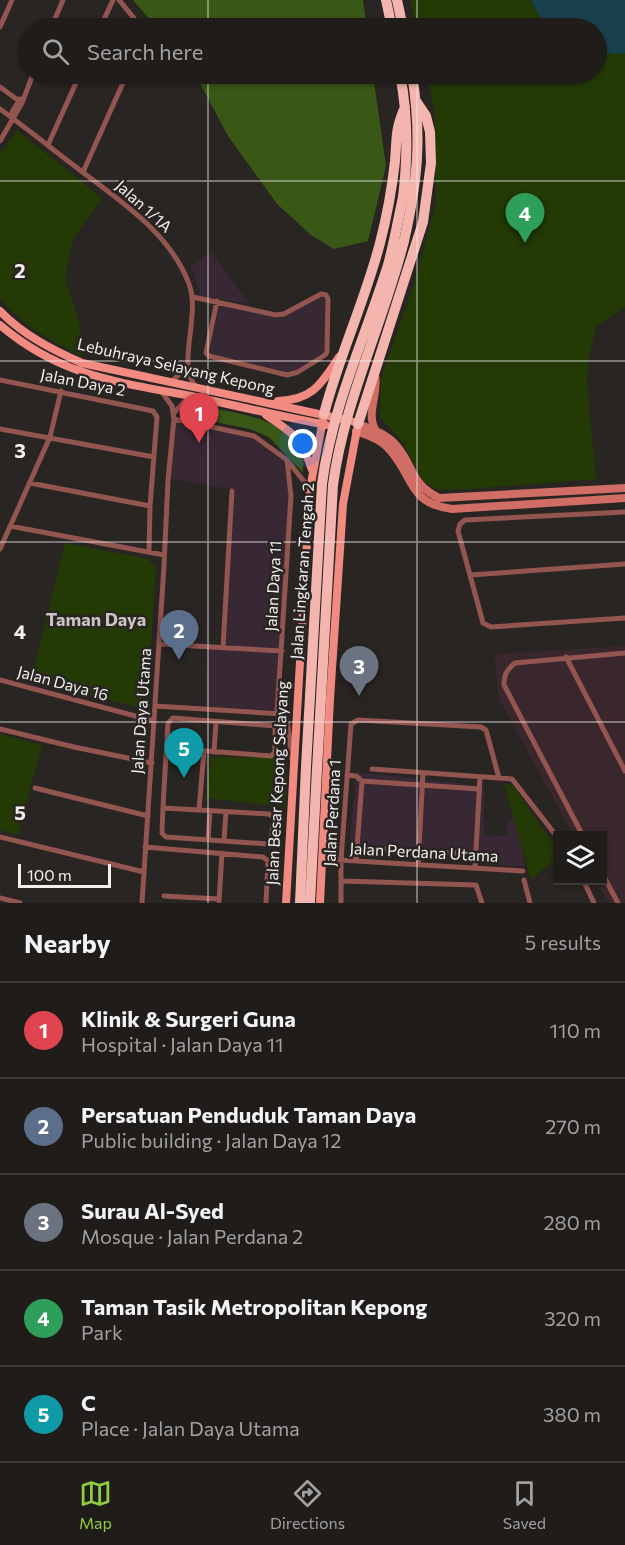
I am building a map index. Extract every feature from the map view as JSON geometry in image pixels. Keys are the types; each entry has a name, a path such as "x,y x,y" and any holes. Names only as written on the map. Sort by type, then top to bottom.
{"highway":[{"path":"386,0 390,18"},
{"path":"397,0 401,18"},
{"name":"Jalan Lingkaran Tengah 2","path":"402,84 405,107 408,198"},
{"name":"Jalan Lingkaran Tengah 2","path":"310,903 311,768 322,484 327,451 342,392 388,264 419,153 413,84"},
{"path":"357,427 423,222 431,163 430,132 426,116 416,101"},
{"path":"323,419 332,382 347,345 381,242 389,204 396,126 405,107"},
{"path":"332,382 335,392 347,401 360,398 369,389"},
{"name":"Jalan Lingkaran Tengah 2","path":"300,903 311,768"}],"main road":[{"name":"Lebuhraya Selayang Kepong","path":"0,311 27,334 82,363 263,402 357,427"},
{"name":"Lebuhraya Selayang Kepong","path":"0,325 39,353 62,365 97,378 262,412 323,419"},
{"path":"263,402 295,401 303,398 325,378 347,345"},
{"path":"262,412 300,441 313,466 326,450 338,447 343,450 347,475"},
{"name":"Jalan Besar Kepong Selayang","path":"286,903 310,489 323,419"},
{"path":"320,903 343,504 357,427"}],"street":[{"path":"0,27 12,0"},
{"path":"55,18 63,0"},
{"path":"105,18 113,0"},
{"path":"118,0 133,18"},
{"path":"0,141 13,118 12,112 28,84"},
{"path":"48,145 75,84"},
{"path":"82,172 122,84"},
{"path":"0,87 21,100"},
{"name":"Jalan 1/1A","path":"0,109 128,206 173,252 190,285 193,297 187,367"},
{"path":"193,297 217,302 276,315 284,314 321,294 326,295 328,299 327,352 325,356 298,372 286,375 207,355 217,302"},
{"path":"171,382 187,367"},
{"path":"187,367 189,377 196,387"},
{"path":"374,373 376,392 370,419 376,431"},
{"name":"Jalan Daya 2","path":"0,380 150,409 157,417 154,458"},
{"path":"160,390 170,402 174,416"},
{"path":"0,549 50,437 61,391"},
{"path":"174,416 184,402 194,397"},
{"path":"174,416 254,436 287,460 310,489"},
{"name":"Jalan Daya Utama","path":"141,903 174,416"},
{"path":"357,427 376,431 388,437 401,452 420,486 439,498 625,488"},
{"path":"357,427 388,448 423,500 436,507 452,509 625,498"},
{"path":"1,432 50,437 154,458 149,552"},
{"name":"Jalan Daya 11","path":"277,712 291,496 287,460"},
{"path":"30,483 150,506"},
{"path":"223,648 232,491"},
{"path":"436,507 439,498"},
{"path":"625,512 465,520 460,524 458,531 483,623 490,627 625,618"},
{"path":"10,526 164,555"},
{"path":"470,575 625,564"},
{"path":"159,644 282,651"},
{"path":"580,831 504,685 507,670 514,663 625,653"},
{"path":"566,657 625,771"},
{"name":"Jalan Daya 16","path":"0,680 154,721"},
{"path":"155,706 283,714 289,720 289,752 293,764"},
{"path":"163,808 269,814 274,819 270,843 163,835 163,808 164,779 166,748 168,723 173,718 275,726 275,752 271,756 166,748"},
{"name":"Jalan Perdana 1","path":"341,903 341,860 351,724 358,720 481,727 486,730 499,778"},
{"path":"214,752 216,722"},
{"path":"0,729 152,763"},
{"path":"200,810 204,751"},
{"path":"372,769 513,779 553,831"},
{"path":"418,865 423,773"},
{"path":"347,775 356,776 363,781 479,789"},
{"path":"475,868 480,777"},
{"path":"150,778 164,779"},
{"path":"357,861 363,781"},
{"path":"35,788 148,816"},
{"path":"208,839 210,811"},
{"path":"224,840 226,812"},
{"path":"0,837 144,872"},
{"path":"145,847 263,857 268,861 266,903"},
{"path":"358,848 476,854"},
{"path":"164,896 219,901 222,854"},
{"name":"Jalan Perdana Utama","path":"323,859 523,871"},
{"path":"524,880 530,903"},
{"path":"342,881 476,885 482,903"},
{"path":"607,881 618,903"},
{"path":"585,885 594,903"},
{"path":"0,898 20,903"}],"shaded area":[{"path":"212,252 249,304 200,296 190,267"},
{"path":"321,297 325,299 325,351 297,370 286,373 209,354 219,304 277,318 285,317"},
{"path":"177,422 252,438 284,462 289,494 275,710 205,706 208,649 225,650 235,490 170,479"},
{"path":"625,646 625,903 609,903 599,885 607,885 607,831 571,831 499,699 494,654"},
{"path":"356,772 484,786 484,835 507,836 507,820 516,817 525,867 349,850"}],"green space":[{"path":"133,0 363,0 366,18 148,18"},
{"path":"410,0 625,0 625,307 596,326 588,363 587,382 596,479 456,490 436,489 424,482 402,441 380,417 381,379 414,284 436,203 434,107 429,84 607,84 607,18 414,18"},
{"path":"200,84 374,84 386,166 368,241 334,249 311,235 277,204 228,136"},
{"path":"17,130 102,198 72,241 65,280 79,320 83,356 28,325 0,298 0,155"},
{"path":"203,406 260,419 285,432 302,454 303,473 269,437 250,429 195,418"},
{"path":"65,543 148,559 156,568 147,703 141,708 31,680"},
{"path":"0,734 42,745 18,835 0,830"},
{"path":"211,757 286,758 286,807 206,798"},
{"path":"504,784 514,786 553,844 553,861 531,880"}],"water":[{"path":"531,0 625,0 625,53 607,53 607,18 541,18"}],"place":[{"name":"Taman Tasik Metropolitan Kepong","path":"525,243"},
{"name":"Klinik & Surgeri Guna","path":"199,443"},
{"name":"Persatuan Penduduk Taman Daya","path":"179,660"},
{"name":"Surau Al-Syed","path":"359,696"},
{"name":"C","path":"184,778"}],"district":[{"name":"Taman Daya","path":"96,620"}]}
